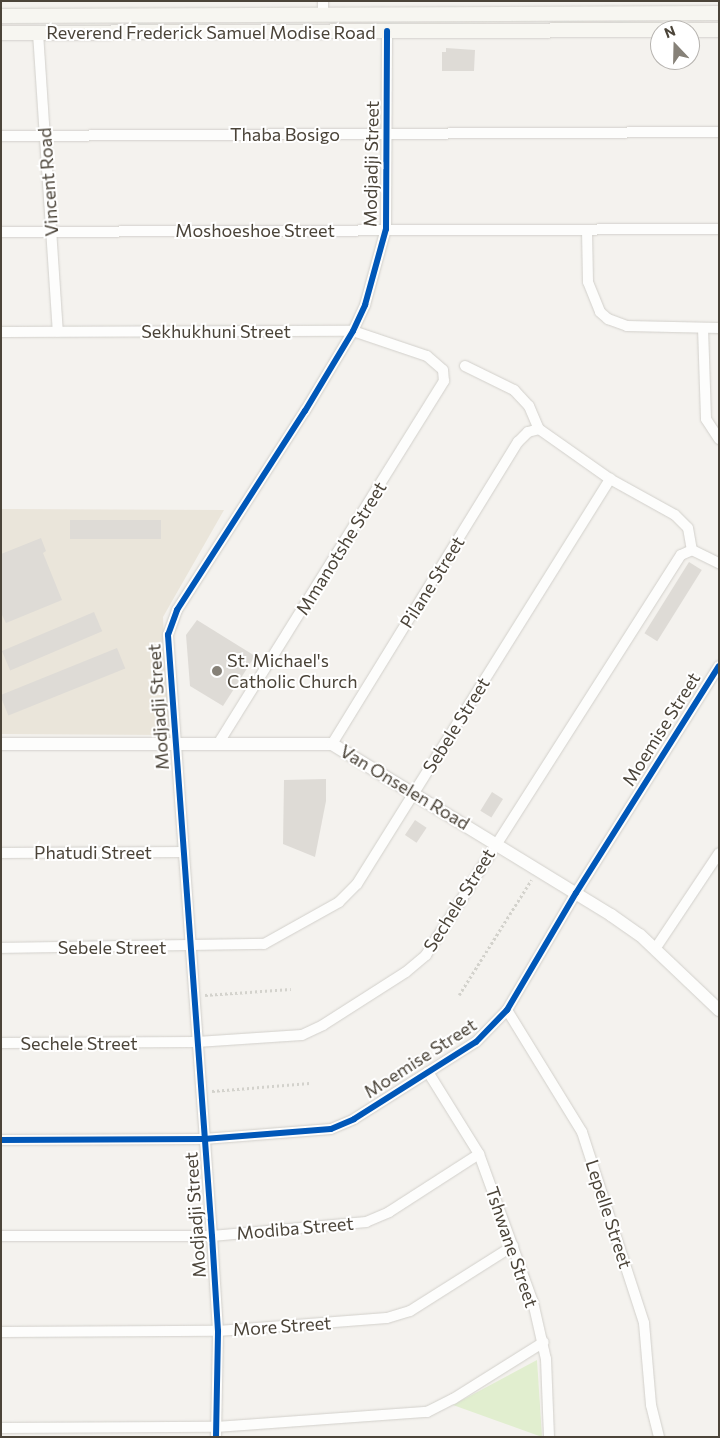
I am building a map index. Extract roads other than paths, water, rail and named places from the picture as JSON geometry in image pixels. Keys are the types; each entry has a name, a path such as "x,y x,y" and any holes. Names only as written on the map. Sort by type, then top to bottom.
{"main road":[{"name":"Reverend Frederick Samuel Modise Road","path":"1,16 323,8 719,12"},
{"name":"Reverend Frederick Samuel Modise Road","path":"1,33 650,30"},
{"path":"700,30 719,30"}],"street":[{"name":"Modjadji Street","path":"216,1432 218,1331 168,635 174,616 353,331 365,305 386,229 387,31"},
{"name":"Vincent Road","path":"38,33 58,331"},
{"name":"Thaba Bosigo","path":"1,136 719,132"},
{"name":"Moshoeshoe Street","path":"1,232 719,229"},
{"path":"587,230 588,282 600,312 608,319 627,326 719,328"},
{"path":"703,328 706,419 719,439"},
{"name":"Sekhukhuni Street","path":"1,332 353,331 426,356"},
{"name":"Mmanotshe Street","path":"219,743 444,381 439,364 426,356"},
{"path":"465,366 514,390 529,406 539,429 610,479 675,515 688,528 692,550 719,563"},
{"name":"Pilane Street","path":"332,744 518,442 528,432 539,429"},
{"name":"Sebele Street","path":"1,948 189,947 264,944 339,902 357,884 610,479"},
{"name":"Sechele Street","path":"1,1043 197,1042 310,1032 406,972 426,955 495,842 681,555 692,550"},
{"name":"Moemise Street","path":"1,1140 204,1138 331,1129 354,1119 476,1042 507,1010 576,893 719,666"},
{"name":"Van Onselen Road","path":"1,744 332,744 414,792 625,924 655,949 719,1010"},
{"name":"Phatudi Street","path":"1,853 184,852"},
{"path":"655,949 719,853"},
{"name":"Lepelle Street","path":"507,1010 582,1132 638,1299 648,1355 651,1405 659,1437"},
{"name":"Tshwane Street","path":"428,1072 479,1154 513,1246 544,1342 549,1437"},
{"name":"Modiba Street","path":"1,1236 212,1236 366,1222 389,1212 479,1154"},
{"name":"More Street","path":"1,1332 218,1331 360,1321 400,1314 442,1292 513,1246"},
{"path":"1,1428 216,1432 427,1412 453,1399 544,1342"}],"place":[{"name":"St. Michael's Catholic Church","path":"217,671"}]}
